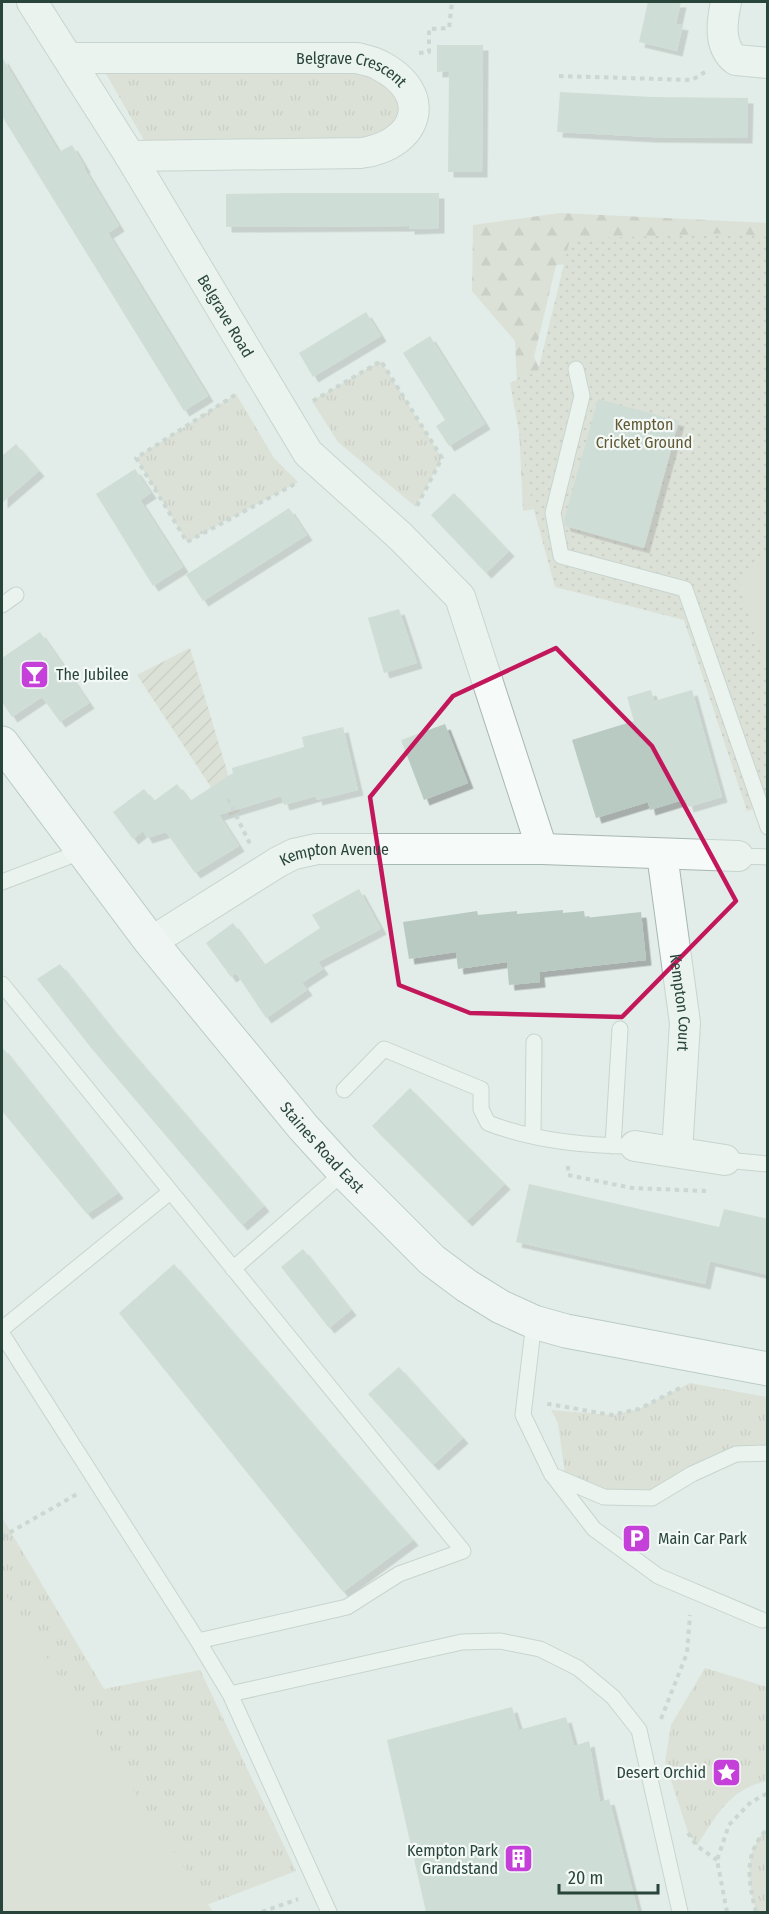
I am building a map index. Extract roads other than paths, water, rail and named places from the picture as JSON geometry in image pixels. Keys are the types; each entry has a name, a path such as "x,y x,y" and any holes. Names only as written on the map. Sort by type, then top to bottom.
{"highway":[{"name":"Staines Road East","path":"2,743 151,942 303,1127 344,1172 432,1260 484,1297 534,1322 566,1331 768,1369"}],"street":[{"name":"Belgrave Road","path":"32,2 130,156 308,453 400,536 460,597 542,849"},
{"path":"726,2 723,39 725,48 731,57 743,62 768,63"},
{"name":"Belgrave Crescent","path":"69,58 357,58 379,64 394,75 409,91 414,107 410,127 395,142 378,151 130,156"},
{"name":"Kempton Avenue","path":"151,942 294,854 317,849 542,849 738,856"},
{"name":"Kempton Court","path":"662,855 685,1023 677,1152"},
{"path":"624,1146 725,1160"}],"lane":[{"path":"576,369 582,396 553,513 561,556 685,589 768,827"},
{"path":"2,605 16,595"},
{"path":"2,882 83,851"},
{"path":"738,856 768,857"},
{"path":"2,984 463,1551 399,1574 347,1607 198,1641"},
{"path":"344,1090 384,1049 481,1089 481,1109 488,1124 508,1131 591,1146 624,1146 620,1029"},
{"path":"533,1135 534,1042"},
{"path":"725,1160 768,1164"},
{"path":"233,1269 344,1172"},
{"path":"2,1329 170,1192"},
{"path":"534,1322 523,1415 552,1475 594,1529 658,1576 762,1620"},
{"path":"2,1334 230,1694 329,1912"},
{"path":"552,1475 604,1497 652,1498 693,1474 736,1454 768,1453"},
{"path":"230,1694 462,1642 500,1641 540,1650 578,1668 613,1697 639,1730 680,1912"}],"place":[{"name":"The Jubilee","path":"35,674"},
{"name":"Main Car Park","path":"637,1538"},
{"name":"Desert Orchid","path":"727,1772"},
{"name":"Kempton Park Grandstand","path":"519,1859"}],"park label":[{"name":"Kempton Cricket Ground","path":"644,433"}]}
